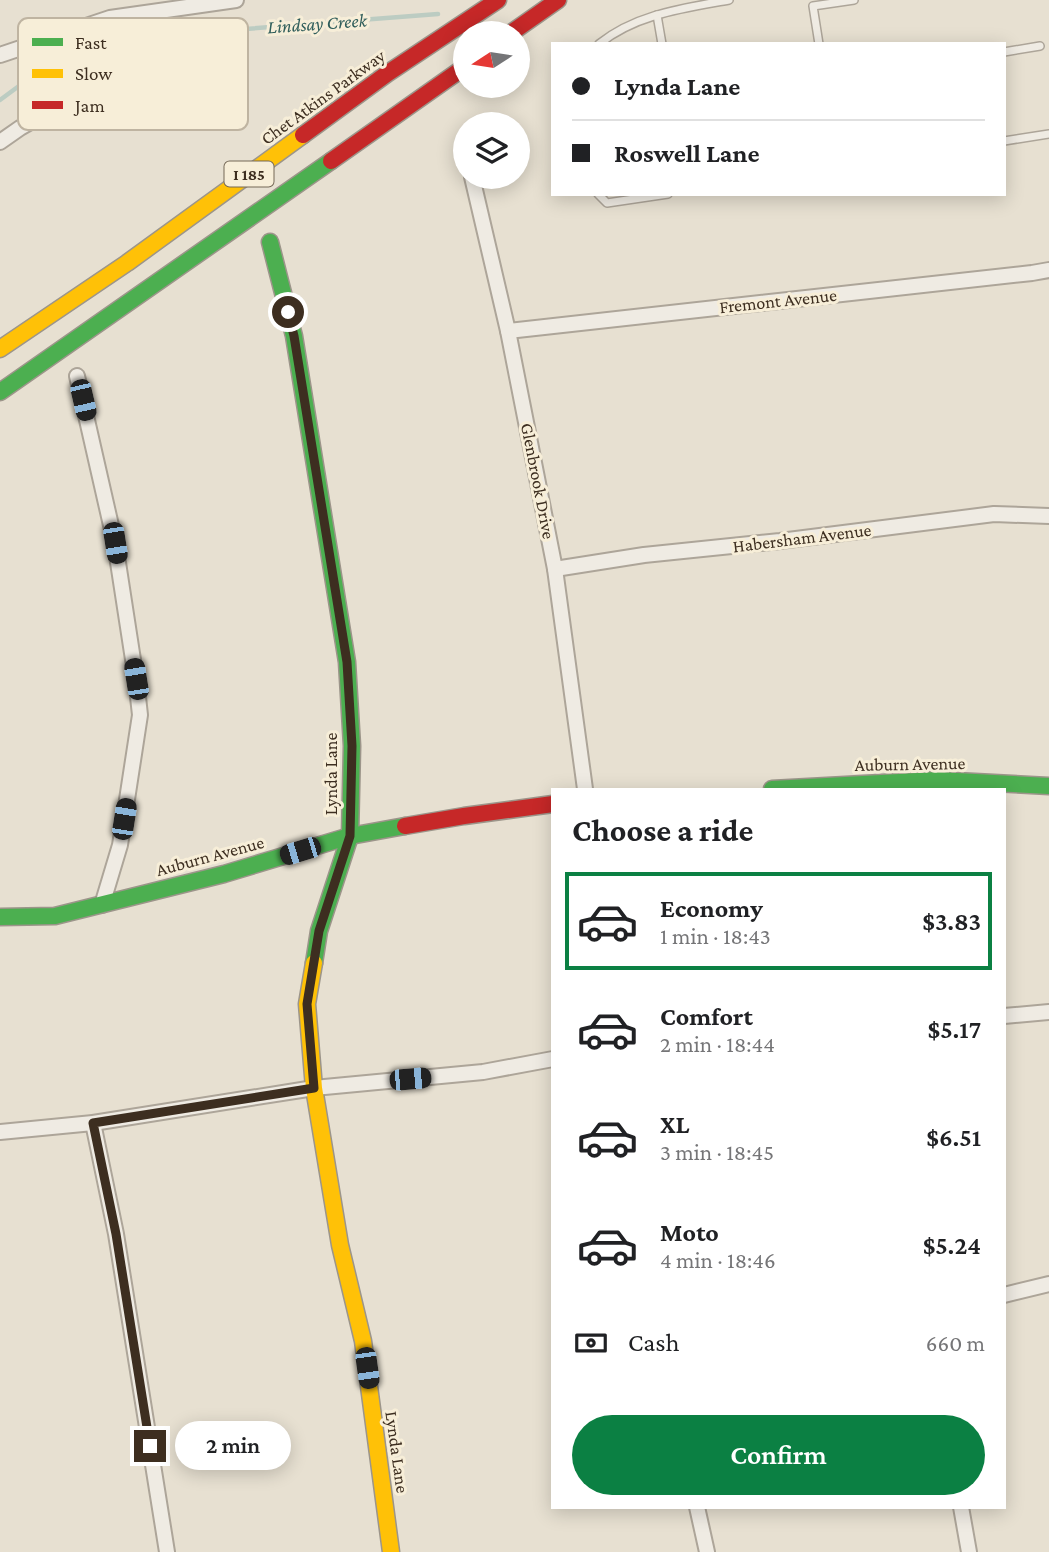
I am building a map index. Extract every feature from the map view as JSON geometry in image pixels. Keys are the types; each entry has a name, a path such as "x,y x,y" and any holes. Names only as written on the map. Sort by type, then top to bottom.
{"main road":[{"name":"Chet Atkins Parkway","path":"0,349 127,263 388,73 498,0"},
{"path":"528,21 558,0"},
{"name":"I 185","path":"0,392 453,74"},
{"name":"Lynda Lane","path":"270,242 294,336 347,662 352,746 350,836 319,931 307,1004 314,1088 340,1245 363,1341 391,1552"},
{"name":"Auburn Avenue","path":"790,788 937,780 1049,786"},
{"name":"Auburn Avenue","path":"0,917 55,916 223,874 350,836 551,804"}],"street":[{"path":"110,18 189,3 236,0"},
{"path":"0,55 18,49"},
{"path":"0,142 18,129"},
{"name":"Glenbrook Drive","path":"475,189 508,331 555,569 585,788"},
{"name":"Fremont Avenue","path":"508,331 1049,270"},
{"path":"77,376 115,543 139,715 120,845 102,905"},
{"name":"Habersham Avenue","path":"555,569 644,555 994,514 1049,516"},
{"path":"1006,1016 1049,1012"},
{"path":"0,1132 93,1123 314,1088 483,1072 551,1059"},
{"path":"93,1123 116,1234 167,1552"},
{"path":"1009,1294 1049,1284"},
{"path":"697,1509 707,1552"},
{"path":"961,1509 969,1552"}],"lane":[{"path":"602,42 646,18 729,0"},
{"path":"819,42 812,3 854,0"},
{"path":"657,15 662,42"},
{"path":"1006,52 1040,46"},
{"path":"1006,141 1049,134"},
{"path":"600,196 607,203 654,196"}],"waterway":[{"name":"Lindsay Creek","path":"248,29 438,14"},
{"name":"Lindsay Creek","path":"0,100 18,87"}],"traffic: fast":[{"path":"0,392 331,161"},
{"path":"270,242 294,336 347,662 352,746 350,836 319,931 314,963"},
{"path":"790,788 937,780 1049,786"},
{"path":"0,917 55,916 224,874 350,836 405,826"}],"traffic: slow":[{"path":"0,349 127,263 303,135"},
{"path":"314,963 307,1004 314,1088 340,1245 363,1341 391,1552"}],"traffic: jam":[{"path":"303,135 388,73 498,0"},
{"path":"528,21 558,0"},
{"path":"331,161 453,75"},
{"path":"405,826 551,804"}],"route":[{"path":"150,1446 116,1234 93,1123 314,1088 307,1004 319,931 350,836 352,746 347,662 288,312"}]}
